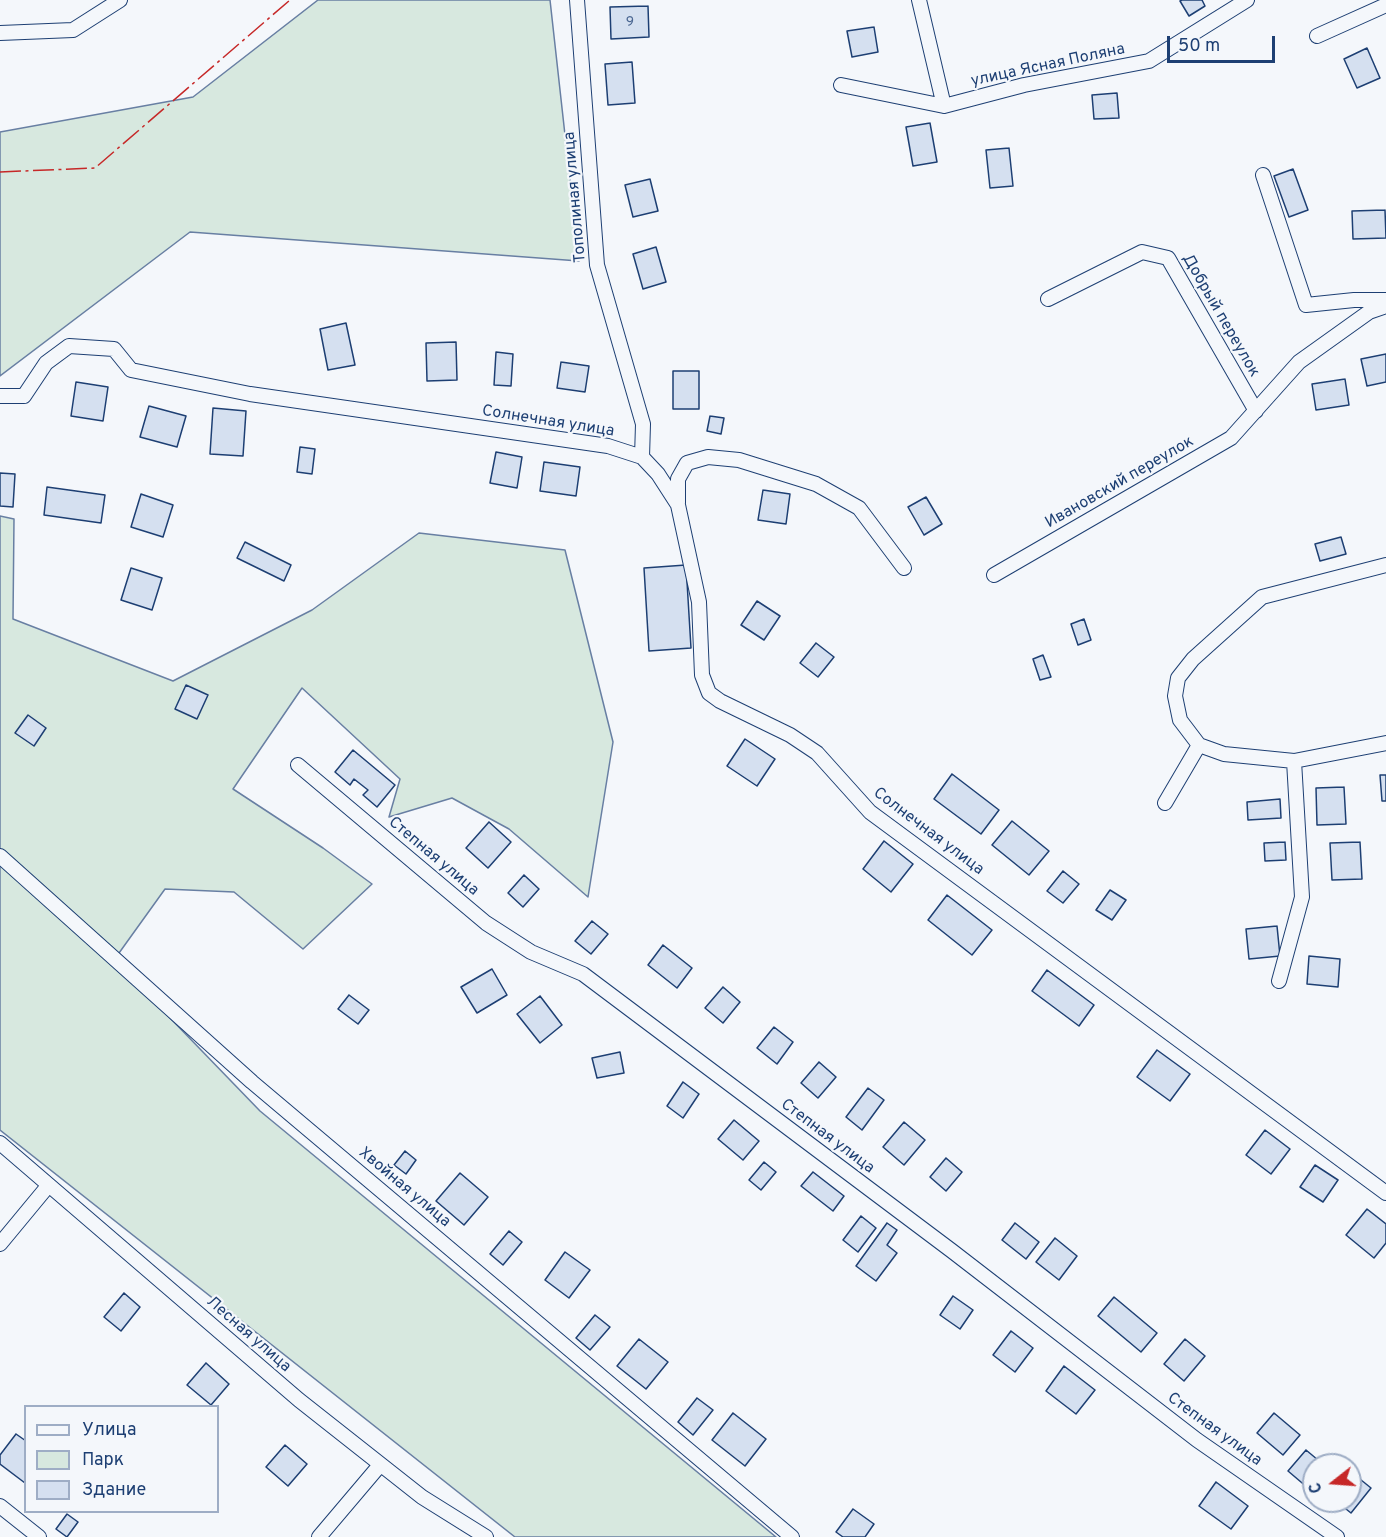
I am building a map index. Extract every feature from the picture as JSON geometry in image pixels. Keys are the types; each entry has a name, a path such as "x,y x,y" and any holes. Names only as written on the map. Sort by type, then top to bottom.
{"street":[{"path":"0,33 73,30 120,0"},
{"name":"Тополиная улица","path":"577,0 597,265 643,424 642,457"},
{"path":"919,0 944,106"},
{"name":"улица Ясная Поляна","path":"841,85 944,106 1024,85 1149,61 1247,0"},
{"path":"1317,36 1386,5"},
{"path":"1263,175 1306,305 1354,300 1386,300"},
{"name":"Добрый переулок","path":"1048,299 1142,252 1168,258 1256,411"},
{"name":"Ивановский переулок","path":"994,575 1231,438 1299,362 1369,312 1386,306"},
{"name":"Солнечная улица","path":"0,396 24,396 46,363 69,346 114,350 131,370 239,392 608,446 642,457 658,474 678,505 699,602 702,675 709,693 720,701 790,735 817,753 870,812 1386,1193"},
{"path":"678,505 678,479 687,463 708,457 739,460 816,484 859,508 904,568"},
{"path":"1386,565 1262,597 1193,659 1178,678 1175,696 1180,720 1198,745 1224,754 1294,762 1386,743"},
{"path":"1165,803 1198,745"},
{"path":"1279,981 1302,897 1294,762"},
{"name":"Степная улица","path":"298,765 486,923 531,952 583,974 952,1251 1197,1440 1337,1537"},
{"name":"Хвойная улица","path":"0,856 252,1082 792,1537"},
{"name":"Лесная улица","path":"0,1143 298,1400 422,1497 486,1537"},
{"path":"0,1244 48,1186"},
{"path":"319,1537 380,1465"},
{"path":"0,1506 39,1537"}],"green space":[{"path":"318,0 550,0 579,261 190,232 0,376 0,132 193,97"},
{"path":"0,516 14,519 13,619 173,681 312,610 419,533 565,550 613,742 588,897 509,829 452,798 389,817 400,779 302,688 233,789 323,848 372,884 303,949 234,892 165,889 114,960 260,1111 776,1537 515,1537 0,1130"}],"building":[{"path":"1202,0 1205,6 1189,16 1180,1"},
{"path":"648,6 649,37 611,39 610,7"},
{"path":"874,27 878,52 852,57 847,31"},
{"path":"1367,48 1380,78 1357,88 1344,59"},
{"path":"632,62 635,103 608,105 605,64"},
{"path":"1117,93 1119,118 1094,119 1092,95"},
{"path":"930,123 937,162 913,166 906,127"},
{"path":"1009,148 1013,186 990,188 986,150"},
{"path":"1293,169 1308,210 1289,217 1274,176"},
{"path":"650,179 658,211 633,217 625,185"},
{"path":"1385,210 1386,238 1353,239 1352,211"},
{"path":"656,247 666,282 643,289 633,254"},
{"path":"346,323 355,365 328,370 320,329"},
{"path":"456,342 457,380 427,381 426,343"},
{"path":"496,352 513,354 511,386 494,385"},
{"path":"1386,354 1386,382 1367,386 1361,359"},
{"path":"561,362 589,366 585,392 557,388"},
{"path":"673,371 699,371 699,409 673,409"},
{"path":"1345,379 1349,405 1316,410 1312,384"},
{"path":"76,382 108,387 103,421 71,416"},
{"path":"149,406 186,416 177,447 140,437"},
{"path":"213,408 246,411 243,456 210,454"},
{"path":"710,416 724,418 721,434 707,431"},
{"path":"300,447 315,449 312,474 297,472"},
{"path":"496,452 522,457 517,488 490,483"},
{"path":"544,462 580,467 576,496 540,491"},
{"path":"0,473 15,474 13,507 0,506"},
{"path":"47,487 105,495 101,523 44,515"},
{"path":"763,490 790,494 786,524 758,520"},
{"path":"141,494 173,505 163,537 131,527"},
{"path":"926,497 942,524 924,535 908,507"},
{"path":"1341,537 1346,554 1320,561 1315,544"},
{"path":"245,542 291,565 284,581 237,558"},
{"path":"686,565 691,648 649,651 644,568"},
{"path":"131,568 162,578 152,610 121,600"},
{"path":"757,601 780,616 764,640 741,625"},
{"path":"1084,619 1091,640 1078,645 1071,624"},
{"path":"816,643 834,657 818,677 800,663"},
{"path":"1043,655 1051,677 1040,680 1033,659"},
{"path":"186,685 208,695 197,719 175,709"},
{"path":"28,715 46,728 34,746 15,733"},
{"path":"745,739 775,759 757,786 727,766"},
{"path":"353,750 395,785 377,807 363,795 368,790 354,779 350,785 335,772"},
{"path":"952,774 999,810 981,834 934,799"},
{"path":"1380,775 1386,775 1386,801 1382,801"},
{"path":"1344,787 1346,824 1317,825 1316,788"},
{"path":"1280,799 1281,818 1248,820 1247,802"},
{"path":"1012,821 1049,851 1029,875 992,845"},
{"path":"489,822 511,842 488,868 466,848"},
{"path":"884,841 913,864 891,892 863,869"},
{"path":"1285,842 1286,860 1265,861 1264,843"},
{"path":"1360,842 1362,879 1332,880 1330,843"},
{"path":"1063,871 1079,884 1063,903 1047,891"},
{"path":"524,875 539,889 523,907 508,893"},
{"path":"1110,890 1126,900 1112,920 1096,910"},
{"path":"947,895 992,930 972,955 928,920"},
{"path":"592,921 608,934 591,954 575,941"},
{"path":"1277,926 1280,956 1249,959 1246,929"},
{"path":"663,945 692,968 677,988 648,965"},
{"path":"1309,956 1340,959 1338,987 1307,984"},
{"path":"492,969 507,995 477,1013 461,987"},
{"path":"1047,970 1094,1005 1079,1026 1032,991"},
{"path":"723,987 740,1002 723,1023 705,1008"},
{"path":"349,995 369,1010 358,1024 338,1009"},
{"path":"540,996 562,1025 540,1043 517,1014"},
{"path":"774,1027 793,1042 777,1064 757,1048"},
{"path":"1157,1050 1190,1074 1170,1101 1137,1077"},
{"path":"620,1052 624,1073 597,1078 592,1058"},
{"path":"819,1062 836,1077 818,1098 801,1083"},
{"path":"683,1082 699,1094 683,1118 667,1106"},
{"path":"868,1088 884,1100 862,1130 846,1117"},
{"path":"734,1120 759,1141 743,1160 718,1139"},
{"path":"904,1122 925,1140 904,1165 883,1147"},
{"path":"1265,1130 1290,1149 1271,1174 1246,1155"},
{"path":"405,1151 416,1160 406,1174 394,1165"},
{"path":"946,1158 962,1172 946,1191 930,1177"},
{"path":"764,1162 776,1172 761,1190 749,1180"},
{"path":"1315,1165 1338,1180 1323,1202 1300,1187"},
{"path":"813,1172 844,1196 833,1211 801,1186"},
{"path":"460,1173 488,1197 464,1225 436,1201"},
{"path":"1367,1209 1386,1224 1386,1243 1374,1258 1346,1235"},
{"path":"861,1216 876,1228 858,1252 843,1240"},
{"path":"887,1223 897,1230 887,1245 897,1253 876,1281 856,1266"},
{"path":"1015,1223 1039,1242 1026,1259 1002,1240"},
{"path":"509,1231 522,1242 503,1265 490,1254"},
{"path":"1055,1238 1077,1256 1059,1280 1036,1262"},
{"path":"565,1252 590,1270 569,1298 545,1280"},
{"path":"124,1293 140,1307 121,1331 104,1317"},
{"path":"953,1296 973,1310 960,1329 940,1315"},
{"path":"1114,1297 1157,1333 1141,1352 1098,1316"},
{"path":"595,1315 610,1327 590,1350 576,1338"},
{"path":"1011,1331 1033,1348 1015,1372 993,1355"},
{"path":"639,1339 668,1362 646,1389 617,1366"},
{"path":"1185,1339 1205,1356 1184,1381 1164,1364"},
{"path":"206,1363 229,1384 211,1405 187,1385"},
{"path":"1064,1366 1095,1390 1076,1414 1046,1391"},
{"path":"697,1398 713,1410 693,1435 678,1422"},
{"path":"733,1413 766,1439 745,1466 712,1440"},
{"path":"1274,1413 1300,1435 1283,1455 1257,1433"},
{"path":"16,1434 24,1440 24,1482 0,1464 0,1455"},
{"path":"285,1445 307,1464 288,1486 266,1467"},
{"path":"1302,1455 1302,1483 1288,1471"},
{"path":"1362,1481 1371,1488 1362,1499"},
{"path":"1216,1482 1248,1506 1231,1529 1199,1506"},
{"path":"853,1509 874,1524 865,1537 843,1537 836,1532"},
{"path":"67,1514 78,1522 67,1537 56,1529"}],"power":[{"path":"0,172 95,168 290,0"}]}
